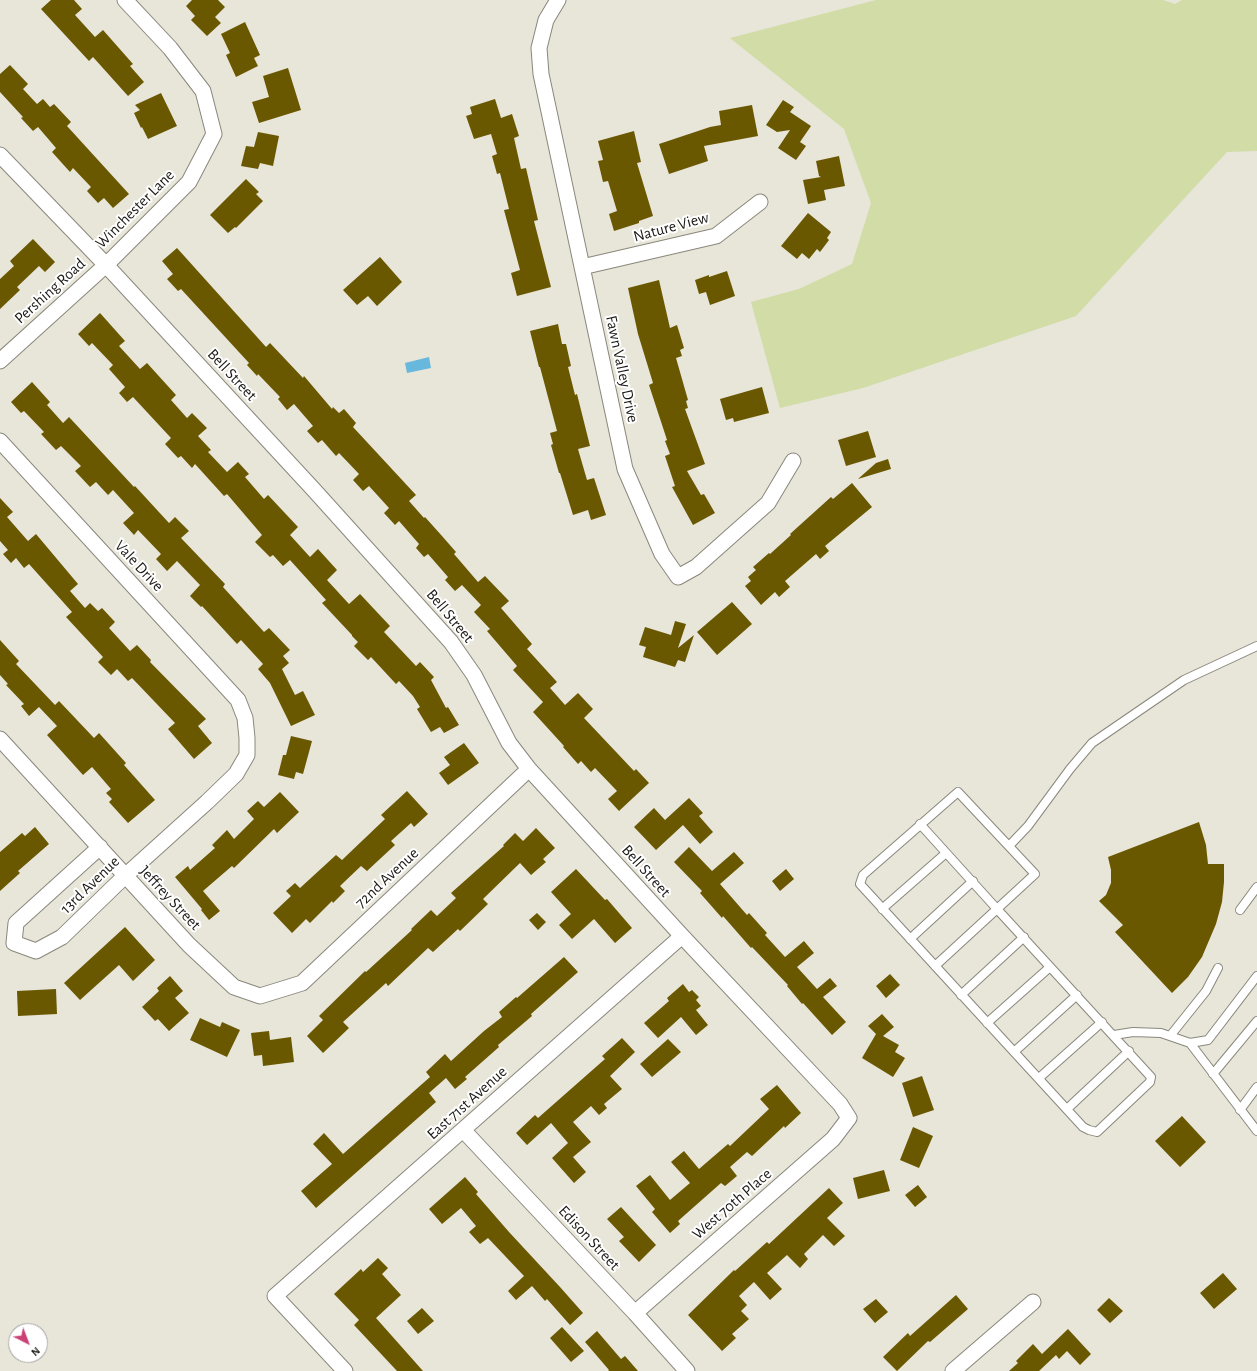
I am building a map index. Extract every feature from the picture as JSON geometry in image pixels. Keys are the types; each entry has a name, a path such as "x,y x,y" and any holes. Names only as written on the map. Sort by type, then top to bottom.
{"street":[{"name":"Winchester Lane","path":"106,265 189,182 214,134 203,91 170,48 125,0"},
{"name":"Fawn Valley Drive","path":"558,0 546,20 539,48 541,74 625,469 662,554 678,577 696,567 768,504 793,461"},
{"name":"Bell Street","path":"0,155 106,265 451,642 474,675 509,743 529,769 682,936 840,1104 849,1118"},
{"name":"Nature View","path":"582,267 716,236 760,202"},
{"name":"Pershing Road","path":"0,361 106,265"},
{"name":"Vale Drive","path":"0,441 238,700 245,718"},
{"name":"13rd Avenue","path":"100,847 16,923 14,942 36,951 62,937 125,876 236,774 247,755 245,718"},
{"name":"Jeffrey Street","path":"0,738 189,945 234,986 260,996"},
{"name":"72nd Avenue","path":"260,996 302,983 529,769"},
{"name":"East 71st Avenue","path":"345,1371 275,1296 464,1131 682,936"},
{"name":"West 70th Place","path":"635,1313 833,1138 849,1118"},
{"name":"Edison Street","path":"464,1131 635,1313 687,1371"},
{"path":"953,1371 1033,1302"}],"lane":[{"path":"1009,846 1028,826 1070,769 1092,743 1184,680 1257,646"},
{"path":"920,824 997,909 1114,1035 1151,1077 1150,1082 1097,1132 1083,1127 1039,1078 961,995 860,884 863,875 920,824 958,792 1035,874 997,909 935,966"},
{"path":"882,909 946,853"},
{"path":"910,939 973,881"},
{"path":"1240,910 1257,887"},
{"path":"961,995 1024,937"},
{"path":"987,1023 1050,966"},
{"path":"1170,1036 1206,991 1218,968"},
{"path":"1114,1035 1134,1032 1161,1032 1190,1043 1208,1040 1256,981"},
{"path":"1014,1052 1077,995"},
{"path":"1213,1074 1257,1021"},
{"path":"1039,1078 1102,1022"},
{"path":"1190,1043 1257,1131"},
{"path":"1067,1109 1129,1052"},
{"path":"1240,1110 1257,1087"}],"green space":[{"path":"876,0 1163,0 1175,4 1182,0 1257,0 1257,151 1227,152 1076,316 863,388 780,408 751,302 799,289 852,264 871,203 844,129 730,38"}],"water":[{"path":"429,357 431,368 407,373 405,363"}],"building":[{"path":"51,0 74,0 82,9 75,15 95,37 103,30 133,64 130,66 144,82 128,96 93,57 89,61 41,9"},
{"path":"192,0 218,0 225,7 215,17 221,23 207,36 191,20 195,16 186,6"},
{"path":"245,22 260,55 254,58 258,66 236,77 226,55 230,53 221,34"},
{"path":"10,65 28,84 23,89 37,104 43,99 50,107 54,104 71,122 67,126 129,194 113,208 104,198 98,203 87,191 91,187 73,168 70,172 52,152 56,148 38,127 33,131 21,118 23,117 0,92 0,74"},
{"path":"288,68 301,110 259,123 252,102 269,97 263,76"},
{"path":"161,93 177,126 148,139 134,113 140,110 135,105"},
{"path":"495,99 501,118 512,114 519,136 514,138 521,169 526,168 538,220 534,221 551,287 517,296 511,273 520,270 504,210 509,209 500,173 497,174 492,156 497,154 491,134 474,139 466,116 472,114 470,107"},
{"path":"783,100 794,107 790,112 811,126 800,142 806,146 796,160 778,148 790,130 777,132 766,125"},
{"path":"752,105 758,136 704,146 708,161 669,174 659,144 710,127 721,125 719,111"},
{"path":"634,131 641,162 637,163 653,216 639,221 639,223 614,231 609,214 617,211 608,181 603,182 598,161 603,160 598,141"},
{"path":"258,132 279,136 273,166 260,163 258,169 241,166 246,146 254,147"},
{"path":"839,156 845,186 824,190 826,200 808,204 803,180 821,177 819,176 816,161"},
{"path":"246,179 259,192 256,194 263,201 236,228 235,227 228,233 210,215"},
{"path":"808,213 831,232 827,238 829,240 820,252 817,249 809,259 802,253 797,259 781,246"},
{"path":"33,239 55,262 45,272 39,266 17,287 20,290 0,309 0,279 14,266 10,261"},
{"path":"177,248 266,347 270,343 303,378 304,376 332,409 333,407 339,413 344,409 356,423 353,427 416,495 409,501 456,552 454,554 478,582 485,576 509,601 501,608 532,644 527,649 557,682 550,688 565,705 578,693 593,709 584,718 634,771 636,769 649,783 619,811 608,799 617,791 595,768 591,772 581,761 578,764 533,712 543,702 513,670 517,666 487,631 490,629 474,612 481,605 462,585 455,591 445,580 448,577 428,554 424,557 416,548 419,544 399,521 395,525 384,513 389,508 369,486 363,491 353,480 359,474 339,453 336,456 322,440 318,443 307,431 313,426 294,404 287,410 278,399 280,397 247,365 249,363 181,289 178,291 167,279 173,274 162,261"},
{"path":"380,257 402,282 377,306 368,296 357,305 343,290"},
{"path":"727,271 735,296 710,305 706,292 699,294 695,280"},
{"path":"659,280 670,328 677,325 684,348 680,350 682,356 676,358 688,400 686,401 688,408 685,409 705,464 687,471 701,495 704,494 715,513 693,525 672,487 675,486 665,456 670,454 665,441 667,440 649,385 653,383 638,334 628,288"},
{"path":"100,313 125,341 119,346 140,369 147,363 176,395 171,400 187,418 192,413 207,428 198,436 211,450 208,452 227,472 238,462 249,474 245,477 264,499 268,495 298,527 290,535 310,557 318,549 337,570 327,580 349,604 360,594 390,626 384,632 416,666 420,662 434,677 431,680 446,708 448,707 459,725 444,733 440,727 431,732 417,709 420,707 413,696 399,681 396,684 371,657 368,660 354,646 358,642 322,603 326,600 290,560 283,566 273,555 270,557 255,542 262,535 227,494 224,496 195,464 192,468 181,456 178,458 165,444 171,438 133,397 127,402 119,393 125,387 109,369 113,365 92,343 89,346 78,334"},
{"path":"558,324 562,344 566,344 571,366 568,367 575,395 577,394 590,446 578,449 587,480 594,478 606,515 591,520 588,510 573,515 559,473 551,445 553,444 550,433 557,431 530,331"},
{"path":"32,382 50,402 47,405 63,423 69,417 169,523 175,517 189,531 181,538 225,584 223,587 264,632 269,628 290,650 283,656 289,663 282,669 295,695 303,691 315,715 291,726 270,683 258,669 263,664 241,640 237,644 202,606 201,607 190,596 200,585 177,561 167,571 156,559 161,554 138,530 134,535 123,523 134,513 113,490 108,495 96,482 90,487 75,471 81,466 61,446 56,450 41,434 44,432 24,411 21,413 11,402"},
{"path":"762,387 769,413 734,422 733,418 726,420 720,399"},
{"path":"868,431 876,457 846,466 838,440"},
{"path":"888,459 891,469 858,479 876,463"},
{"path":"852,483 872,507 825,546 829,551 820,559 816,554 785,581 790,587 779,597 775,592 761,605 745,586 751,581 748,577 756,570 753,567 769,553 770,554 831,497 833,499"},
{"path":"0,498 13,512 7,517 28,541 36,534 78,584 70,591 85,608 90,603 98,611 102,608 115,622 109,628 130,651 137,645 151,660 150,662 206,719 198,726 212,743 194,759 168,729 175,723 132,678 128,681 117,669 111,675 98,662 103,657 66,617 72,612 29,564 24,568 16,558 11,563 3,554 8,550 0,541"},
{"path":"732,602 752,624 717,655 697,632"},
{"path":"675,621 686,624 678,648 694,635 685,662 678,660 675,667 643,657 646,647 639,645 645,627 671,635"},
{"path":"0,640 19,661 16,664 55,705 59,701 94,738 99,733 126,763 124,765 155,800 128,823 109,802 112,799 106,793 111,789 92,767 83,775 47,735 57,726 39,707 29,716 21,706 24,704 6,685 8,684 0,675"},
{"path":"291,736 312,741 303,774 296,772 294,779 278,775 283,755 286,755"},
{"path":"464,743 479,763 448,785 439,773 450,765 444,757"},
{"path":"407,791 428,814 414,827 411,823 391,841 395,845 367,871 361,866 340,886 345,891 333,903 332,901 310,923 306,919 292,933 273,913 291,896 286,891 295,883 300,888 336,855 342,860 385,819 381,815"},
{"path":"280,792 299,812 277,833 274,829 234,868 232,866 203,891 220,911 209,920 201,910 202,909 175,877 188,866 190,870 215,848 212,845 227,830 234,839 254,819 247,811 258,801 264,807"},
{"path":"689,798 703,813 699,816 713,832 700,844 683,825 656,850 634,827 654,808 665,820"},
{"path":"1199,822 1206,845 1208,864 1224,864 1222,902 1216,924 1202,957 1188,977 1172,993 1115,932 1123,925 1099,901 1106,895 1111,883 1111,870 1108,857"},
{"path":"35,827 49,844 18,871 20,873 0,891 0,852 22,833 25,836"},
{"path":"536,828 555,848 543,859 546,862 531,875 520,863 483,899 488,904 460,931 458,929 433,952 428,948 388,986 386,983 343,1022 349,1028 323,1053 307,1036 323,1020 319,1016 365,971 366,972 412,930 411,929 431,910 437,916 456,898 451,893 504,846 503,845 515,833 523,841"},
{"path":"689,847 712,871 734,852 744,863 720,884 747,915 749,913 767,933 765,935 785,957 804,941 814,953 797,967 817,989 830,978 837,986 823,997 846,1022 832,1035 803,1003 802,1004 787,986 788,985 752,947 751,948 723,916 722,918 700,893 702,891 674,862"},
{"path":"576,869 605,900 607,899 632,928 615,943 594,919 572,939 559,925 571,914 551,892"},
{"path":"786,869 794,879 780,891 772,881"},
{"path":"537,913 546,922 538,930 529,920"},
{"path":"125,927 155,960 133,981 119,965 80,1000 64,983"},
{"path":"564,957 578,972 531,1014 532,1016 498,1045 499,1047 465,1077 467,1079 455,1089 446,1078 429,1093 436,1102 316,1208 301,1191 332,1164 313,1144 324,1133 343,1154 430,1077 426,1072 445,1054 451,1061 502,1017 499,1012"},
{"path":"890,974 900,985 886,998 876,986"},
{"path":"170,976 183,991 175,998 189,1013 169,1031 158,1019 155,1021 142,1007 159,991 157,988"},
{"path":"683,984 689,992 692,990 699,997 696,1000 701,1006 696,1010 708,1025 696,1035 681,1017 658,1038 644,1023 669,1001 667,998"},
{"path":"56,989 57,1014 18,1016 17,991"},
{"path":"882,1014 894,1027 883,1036 899,1045 895,1052 905,1058 893,1077 862,1058 876,1034 868,1026"},
{"path":"200,1018 220,1027 222,1022 240,1030 227,1057 190,1040"},
{"path":"269,1031 270,1040 291,1037 294,1062 263,1066 262,1055 254,1056 251,1033"},
{"path":"622,1038 635,1052 610,1076 622,1089 604,1104 607,1108 599,1115 591,1106 573,1122 591,1142 573,1157 586,1172 574,1183 552,1158 568,1143 551,1123 527,1145 516,1133 535,1115 538,1118 605,1059 602,1056"},
{"path":"668,1039 681,1052 652,1077 640,1064"},
{"path":"922,1076 934,1110 913,1117 902,1083"},
{"path":"777,1085 801,1113 785,1128 784,1126 752,1156 747,1152 730,1167 737,1176 725,1186 721,1183 678,1221 680,1224 670,1233 652,1212 655,1209 636,1186 650,1175 670,1200 690,1183 671,1162 684,1151 699,1169 728,1144 730,1146 769,1109 760,1099"},
{"path":"1182,1116 1206,1142 1180,1167 1155,1141"},
{"path":"913,1127 933,1136 919,1168 900,1160"},
{"path":"884,1170 890,1191 858,1199 853,1178"},
{"path":"465,1177 478,1192 476,1194 583,1313 570,1325 547,1299 545,1301 532,1286 516,1300 508,1291 524,1276 488,1238 480,1244 469,1232 476,1226 461,1208 442,1224 429,1209"},
{"path":"918,1185 927,1197 915,1207 905,1195"},
{"path":"829,1188 843,1203 827,1218 845,1236 834,1246 823,1235 804,1254 808,1259 800,1268 787,1255 767,1273 782,1289 770,1300 754,1282 739,1296 747,1305 741,1311 749,1319 732,1334 736,1338 722,1351 688,1315 734,1270 735,1271 767,1242 769,1244"},
{"path":"621,1207 656,1245 639,1262 619,1241 624,1237 607,1219"},
{"path":"378,1258 388,1268 382,1274 401,1295 376,1318 423,1371 397,1371 354,1325 359,1320 334,1294 361,1269 363,1272"},
{"path":"1223,1273 1237,1289 1214,1309 1200,1293"},
{"path":"956,1295 968,1309 930,1342 928,1341 897,1371 883,1357 908,1333 910,1336"},
{"path":"1109,1298 1123,1311 1110,1323 1097,1310"},
{"path":"876,1299 888,1312 875,1323 863,1309"},
{"path":"422,1308 434,1321 418,1334 407,1321"},
{"path":"562,1327 584,1351 571,1362 550,1338"},
{"path":"1068,1329 1091,1354 1080,1365 1067,1351 1059,1359 1056,1355 1039,1371 1009,1371 1018,1363 1016,1361 1033,1344 1042,1354"},
{"path":"597,1331 621,1359 625,1356 638,1371 608,1371 609,1370 585,1342"}]}
